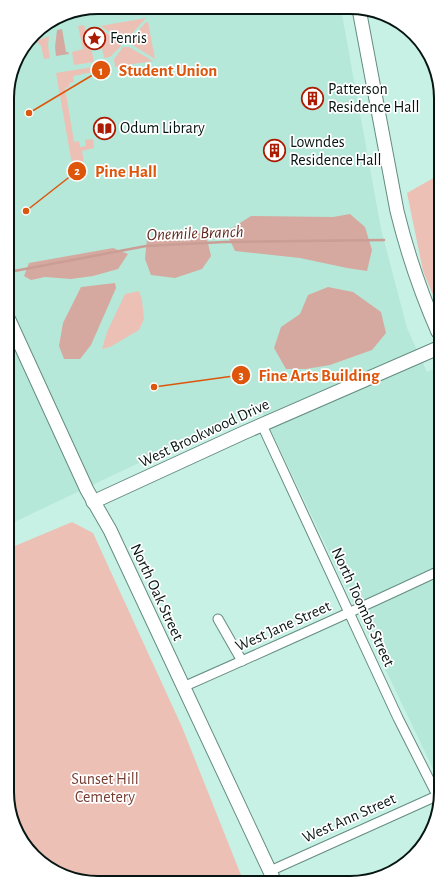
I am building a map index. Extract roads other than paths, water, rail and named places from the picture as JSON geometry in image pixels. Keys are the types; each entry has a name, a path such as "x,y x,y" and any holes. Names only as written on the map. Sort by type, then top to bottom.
{"main road":[{"path":"360,15 397,211 416,274 434,321"},
{"name":"North Oak Street","path":"14,331 94,502 110,530 272,875"},
{"name":"West Brookwood Drive","path":"94,502 262,425 434,350"}],"street":[{"name":"North Toombs Street","path":"262,425 398,718 434,786"},
{"name":"West Jane Street","path":"183,687 434,573"},
{"path":"218,619 242,660"},
{"name":"West Ann Street","path":"272,875 434,798"}],"waterway":[{"name":"Onemile Branch","path":"14,271 146,246 224,242 384,240"}],"place":[{"name":"Fenris","path":"94,38"},
{"name":"Patterson Residence Hall","path":"312,98"},
{"name":"Student Union","path":"29,113"},
{"name":"Odum Library","path":"105,128"},
{"name":"Lowndes Residence Hall","path":"275,151"},
{"name":"Pine Hall","path":"26,211"},
{"name":"Fine Arts Building","path":"154,387"}],"park label":[{"name":"Sunset Hill Cemetery","path":"105,788"}]}
